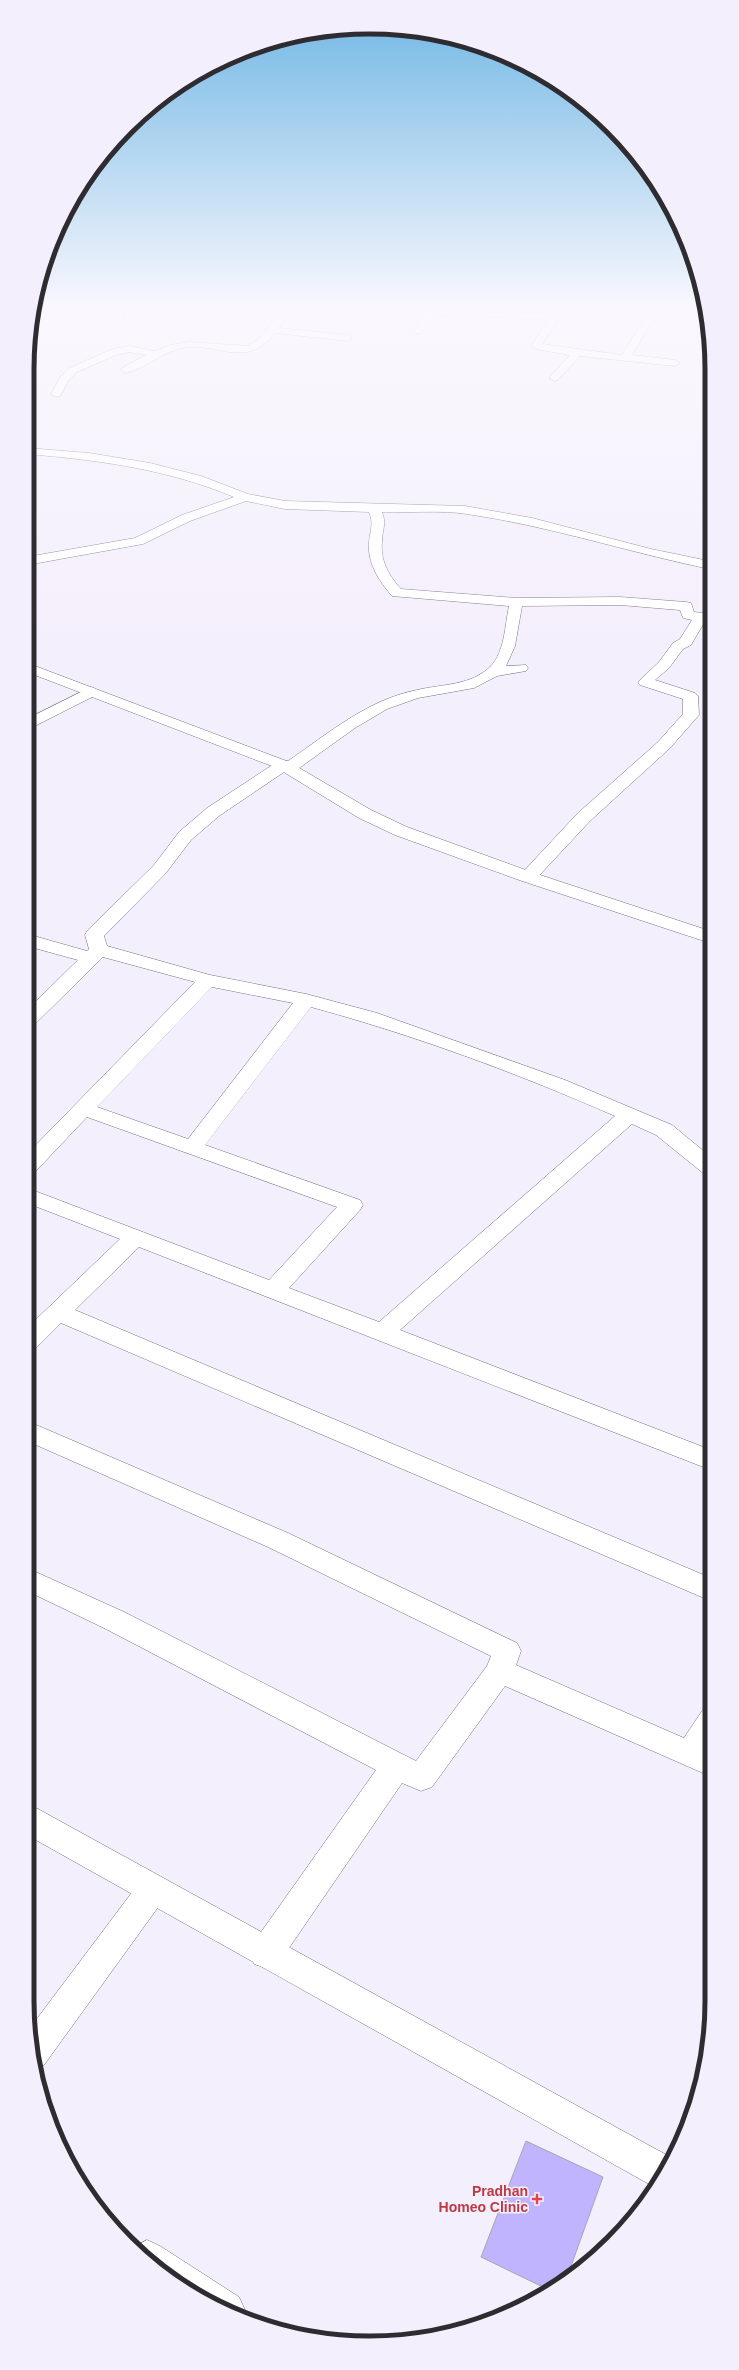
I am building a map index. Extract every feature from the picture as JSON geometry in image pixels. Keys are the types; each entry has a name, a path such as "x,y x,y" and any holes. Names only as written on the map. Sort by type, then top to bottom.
{"street":[{"path":"34,451 99,456 131,462 191,476 245,497 285,505 465,510 532,522 650,553 705,564"},
{"path":"34,560 138,541 186,518 245,497"},
{"path":"374,508 380,522 375,534 375,555 378,570 386,582 397,593 516,602 620,601 686,606 688,616 705,618"},
{"path":"34,553 52,556"},
{"path":"34,1014 95,954 94,935 160,869 186,836 213,812 286,767 358,718 399,698 470,686 492,672 505,654 516,602"},
{"path":"528,877 584,818 664,745 691,715 690,696 645,682 664,665 678,646 686,642 705,618"},
{"path":"492,672 521,668"},
{"path":"34,670 286,767 366,814 401,831 528,877 705,935"},
{"path":"34,721 91,692"},
{"path":"34,941 306,1000 370,1017 558,1084 628,1116 664,1130 705,1164"},
{"path":"34,1160 208,980"},
{"path":"192,1148 306,1000"},
{"path":"83,1109 352,1205 273,1290"},
{"path":"382,1333 628,1116"},
{"path":"34,1198 705,1458"},
{"path":"34,1335 136,1237"},
{"path":"58,1312 705,1587"},
{"path":"34,1433 278,1540 506,1651 500,1671 421,1778 114,1620 34,1582"},
{"path":"500,1671 701,1759 705,1745"},
{"path":"266,1953 397,1765"},
{"path":"34,1823 659,2170"},
{"path":"37,2045 153,1889"}],"building":[{"path":"526,2141 603,2177 570,2270 556,2279 543,2287 481,2257"}],"place":[{"name":"Pradhan Homeo Clinic","path":"537,2199"}]}
